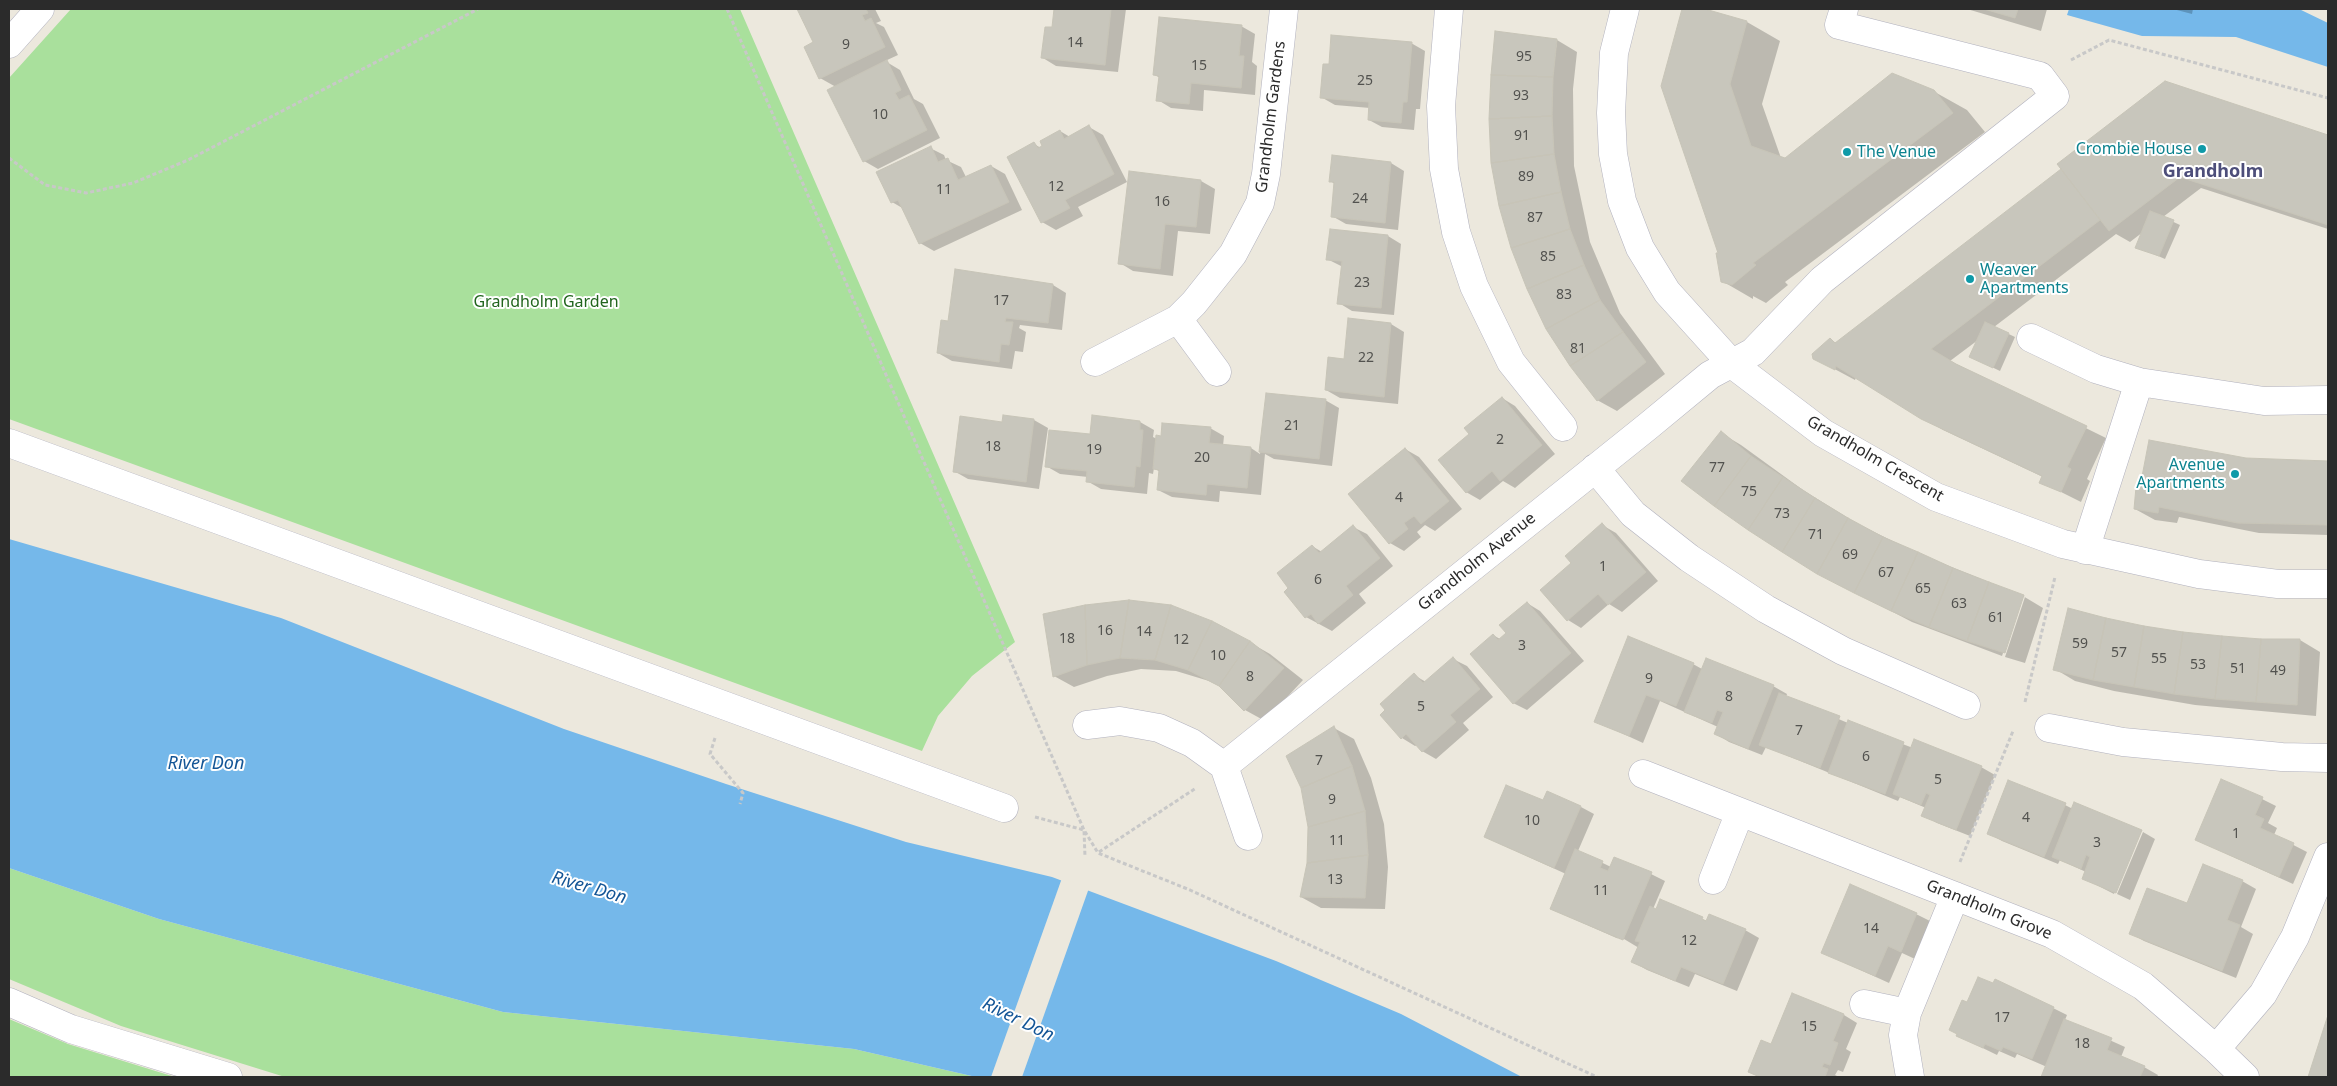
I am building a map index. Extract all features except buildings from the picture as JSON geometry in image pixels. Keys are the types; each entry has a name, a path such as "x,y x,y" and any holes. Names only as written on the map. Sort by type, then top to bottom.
{"street":[{"path":"9,44 40,9"},
{"name":"Grandholm Gardens","path":"1095,362 1178,319 1194,303 1233,254 1260,203 1266,174 1284,9"},
{"path":"1449,9 1441,106 1444,169 1456,232 1474,286 1511,362 1563,426"},
{"name":"Grandholm Crescent","path":"1625,9 1614,53 1611,113 1613,154 1622,201 1640,248 1667,292 1732,364 1823,433 1936,496 2074,547 2199,574 2278,584 2328,584"},
{"path":"1844,9 1839,25 2040,76"},
{"name":"Grandholm Avenue","path":"1224,766 1710,374 1753,352 1822,280 2055,96 2040,76"},
{"path":"1178,319 1216,372"},
{"path":"2031,338 2096,369 2139,382 2264,401 2328,400"},
{"path":"2074,547 2139,382"},
{"path":"9,444 1004,808"},
{"path":"1595,468 1633,514 1689,558 1766,609 1843,650 1966,705"},
{"path":"1087,725 1120,720 1159,728 1192,743 1224,766 1248,836"},
{"path":"2049,728 2143,744 2282,757 2328,758"},
{"name":"Grandholm Grove","path":"1643,774 2052,934 2143,986 2216,1048 2245,1077"},
{"path":"1713,880 1740,812"},
{"path":"2216,1048 2263,994 2295,937 2328,856"},
{"path":"1910,1077 1903,1035 1907,1013 1952,894"},
{"path":"9,1002 71,1029 228,1077"},
{"path":"1864,1004 1907,1013"}],"path":[{"path":"9,158 45,185 86,193 133,183 188,160 478,9"},
{"path":"727,9 1084,830 1098,852 1190,890 1597,1077"},
{"path":"2040,76 2109,40 2328,98"},
{"path":"2024,704 2074,547"},
{"path":"1952,894 2017,722"},
{"path":"710,754 743,793 740,804"},
{"path":"1098,852 1182,798 1224,766"},
{"path":"1004,808 1084,830"},
{"path":"1084,830 1085,857"}],"green space":[{"name":"Grandholm Garden","path":"71,9 740,9 1015,642 972,676 938,716 922,751 9,419 9,78"},
{"path":"9,868 159,919 503,1012 854,1049 976,1077 285,1077 121,1026 9,979"},
{"path":"9,1019 68,1044 175,1077 9,1077"}],"water":[{"path":"2069,9 2299,9 2328,23 2328,67 2236,37 2142,36 2067,15"},
{"name":"River Don","path":"9,539 281,618 564,729 726,784 906,842 1052,877 1276,961 1401,1014 1522,1077 976,1077 854,1049 503,1012 159,919 9,868"}],"pier":[{"path":"1062,878 1089,888 1022,1077 991,1077"}],"place":[{"name":"Crombie House","path":"2202,149"},
{"name":"The Venue","path":"1847,152"},
{"name":"Weaver Apartments","path":"1970,279"},
{"name":"Avenue Apartments","path":"2235,474"}],"district":[{"name":"Grandholm","path":"2213,172"}]}
